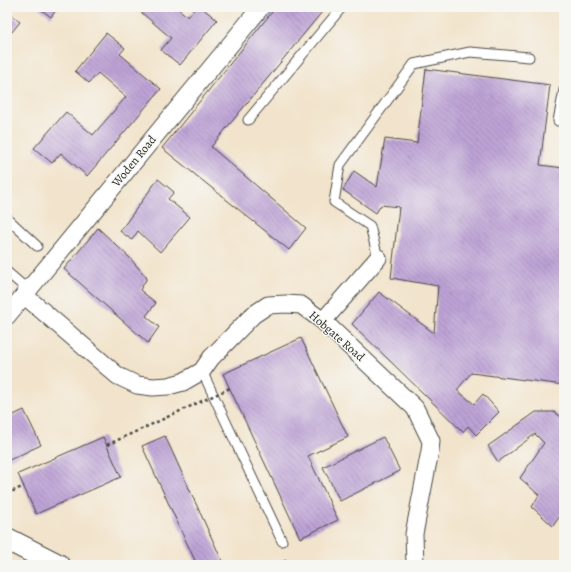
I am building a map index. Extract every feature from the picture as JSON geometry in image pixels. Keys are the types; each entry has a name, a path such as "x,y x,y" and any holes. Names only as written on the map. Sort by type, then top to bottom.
{"main road":[{"path":"7,539 58,565"}],"street":[{"name":"Woden Road","path":"7,316 261,7"},
{"path":"323,321 378,258"},
{"name":"Hobgate Road","path":"26,292 118,376 137,385 153,387 168,386 183,382 202,371 210,358 253,315 268,305 300,305 323,321 415,408 431,441 414,534 415,565"}],"lane":[{"path":"248,120 342,7"},
{"path":"378,258 370,226 334,202 340,165 414,64 470,52 530,57"},
{"path":"558,121 564,90"},
{"path":"7,218 37,246"},
{"path":"7,272 26,292"},
{"path":"202,371 282,541"}],"path":[{"path":"107,445 230,388"},
{"path":"7,494 24,486"}],"building":[{"path":"38,7 58,7 51,17"},
{"path":"135,7 176,7 188,17 196,7 201,7 217,20 180,65 161,50 171,38"},
{"path":"276,7 326,7 211,147 306,228 289,250 162,148"},
{"path":"7,12 20,22 7,38"},
{"path":"106,33 125,48 120,54 161,89 87,176 61,153 52,163 34,148 66,112 93,135 126,97 98,73 89,83 75,71"},
{"path":"426,69 550,85 540,165 564,168 564,385 471,373 457,390 474,404 483,394 499,412 476,435 468,426 463,432 352,324 379,292 434,333 438,286 391,278 399,207 381,205 376,213 343,190 354,171 377,187 385,139 417,143"},
{"path":"158,179 174,192 168,199 190,217 160,252 138,231 132,240 120,231"},
{"path":"98,228 130,258 147,278 140,290 156,303 146,316 159,327 148,343 64,269"},
{"path":"301,338 348,437 308,456 338,520 300,538 223,374"},
{"path":"24,410 41,445 7,461 7,418"},
{"path":"536,412 554,412 564,419 564,510 553,526 532,507 539,495 520,478 544,443 535,434 498,462 488,446"},
{"path":"165,436 224,565 197,565 142,446"},
{"path":"103,437 121,477 36,514 18,474"},
{"path":"383,437 400,471 340,501 323,467"},
{"path":"286,560 289,565 275,565"}]}
